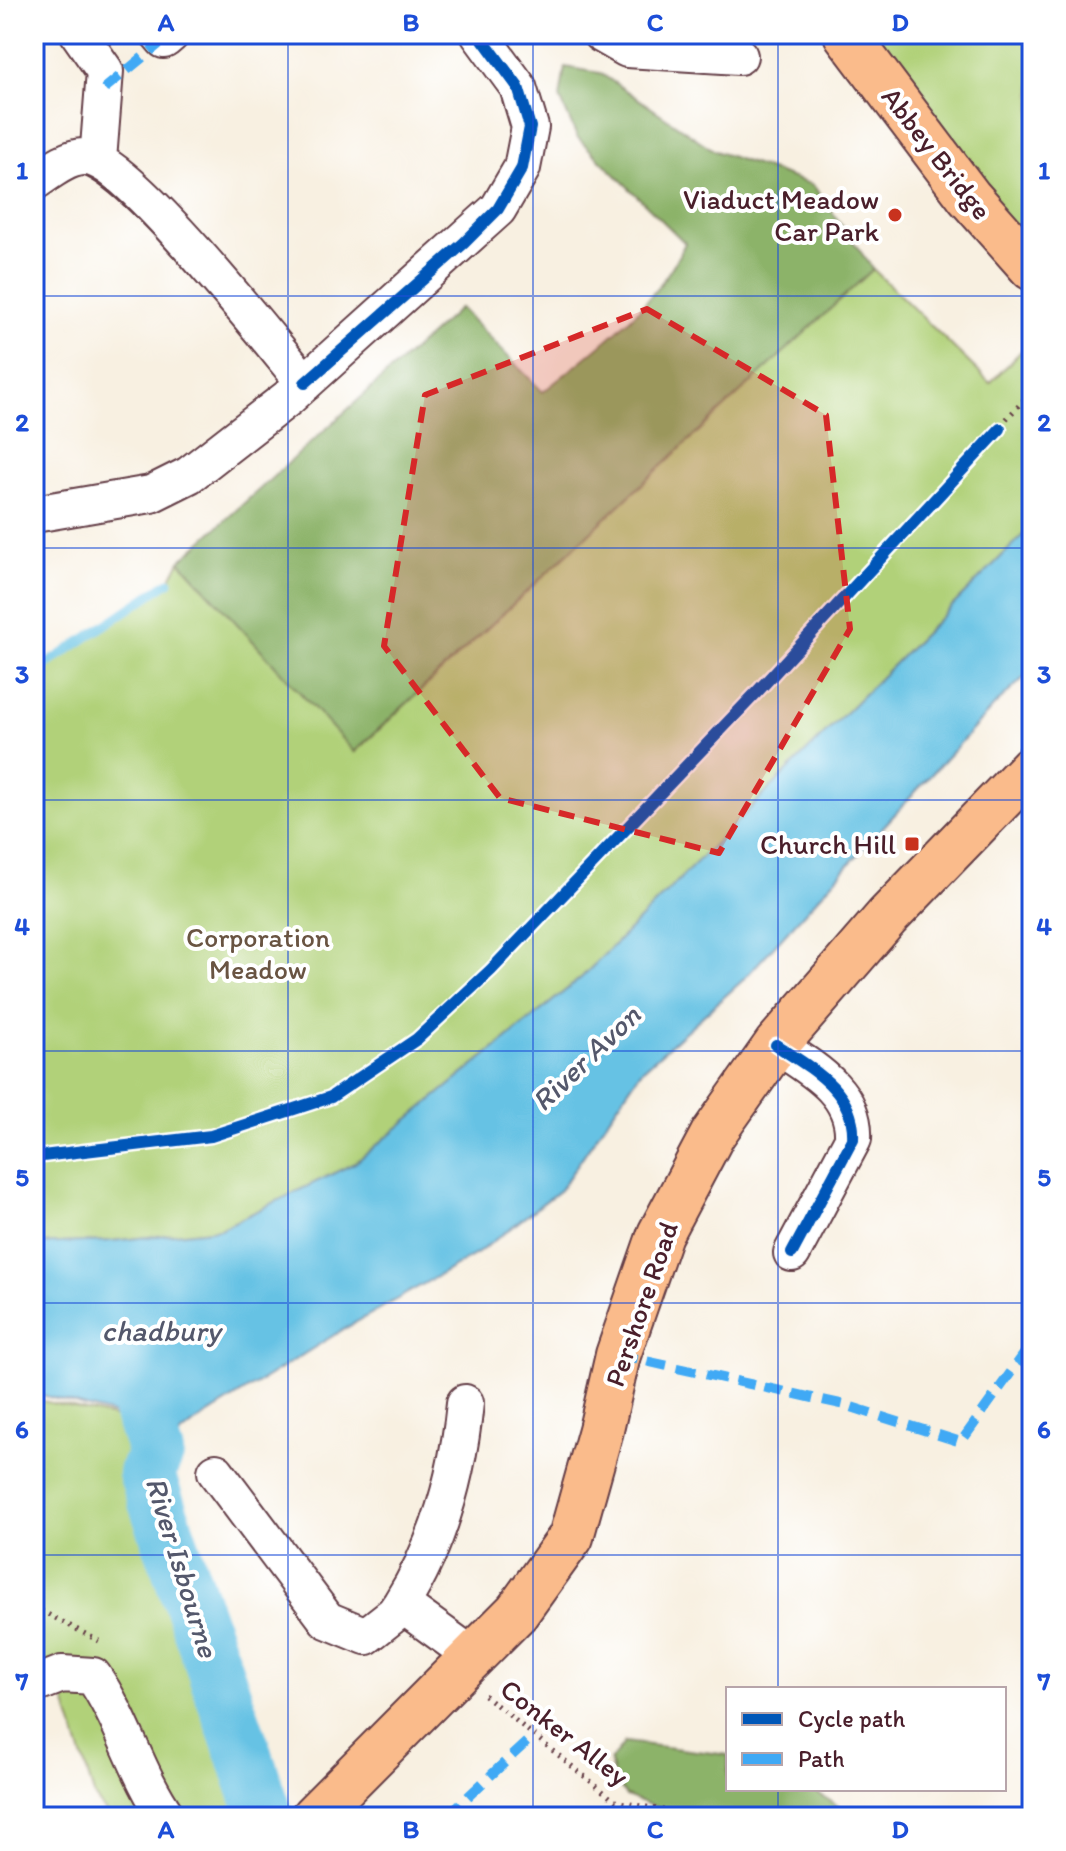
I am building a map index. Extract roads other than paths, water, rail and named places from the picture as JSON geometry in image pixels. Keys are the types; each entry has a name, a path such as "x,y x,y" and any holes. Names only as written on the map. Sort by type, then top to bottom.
{"main road":[{"name":"Abbey Bridge","path":"846,34 969,197 1032,268"},
{"name":"Pershore Road","path":"313,1817 517,1612 571,1537 618,1355 660,1234 713,1134 776,1045 887,917 1032,767"}],"street":[{"path":"79,34 105,71 98,160"},
{"path":"159,34 164,40 171,34"},
{"path":"34,514 151,494 189,475 305,383 487,221 498,209 522,168 530,127 518,87 479,34"},
{"path":"601,34 627,49 739,56"},
{"path":"34,182 65,162 83,157 98,160 133,187 195,253 305,383"},
{"path":"776,1045 823,1075 845,1102 854,1121 853,1139 792,1253"},
{"path":"216,1472 327,1620 366,1636 394,1614 422,1571 459,1461 465,1403"},
{"path":"401,1604 466,1665"},
{"path":"34,1685 62,1674 93,1676 112,1703 146,1787 167,1817"}],"water":[{"name":"chadbury","path":"1032,526 1032,670 994,706 742,981 641,1071 560,1190 478,1253 339,1332 196,1422 156,1454 119,1416 34,1393 34,1244 112,1241 220,1229 355,1163 582,977"}],"waterway":[{"path":"34,673 169,582"},
{"name":"River Isbourne","path":"131,1381 156,1454 146,1473 266,1817"}],"place":[{"name":"Viaduct Meadow Car Park","path":"895,215"},
{"name":"Church Hill","path":"912,844"}],"park label":[{"name":"Corporation Meadow","path":"258,953"}],"water label":[{"name":"River Avon","path":"586,1058"}]}
